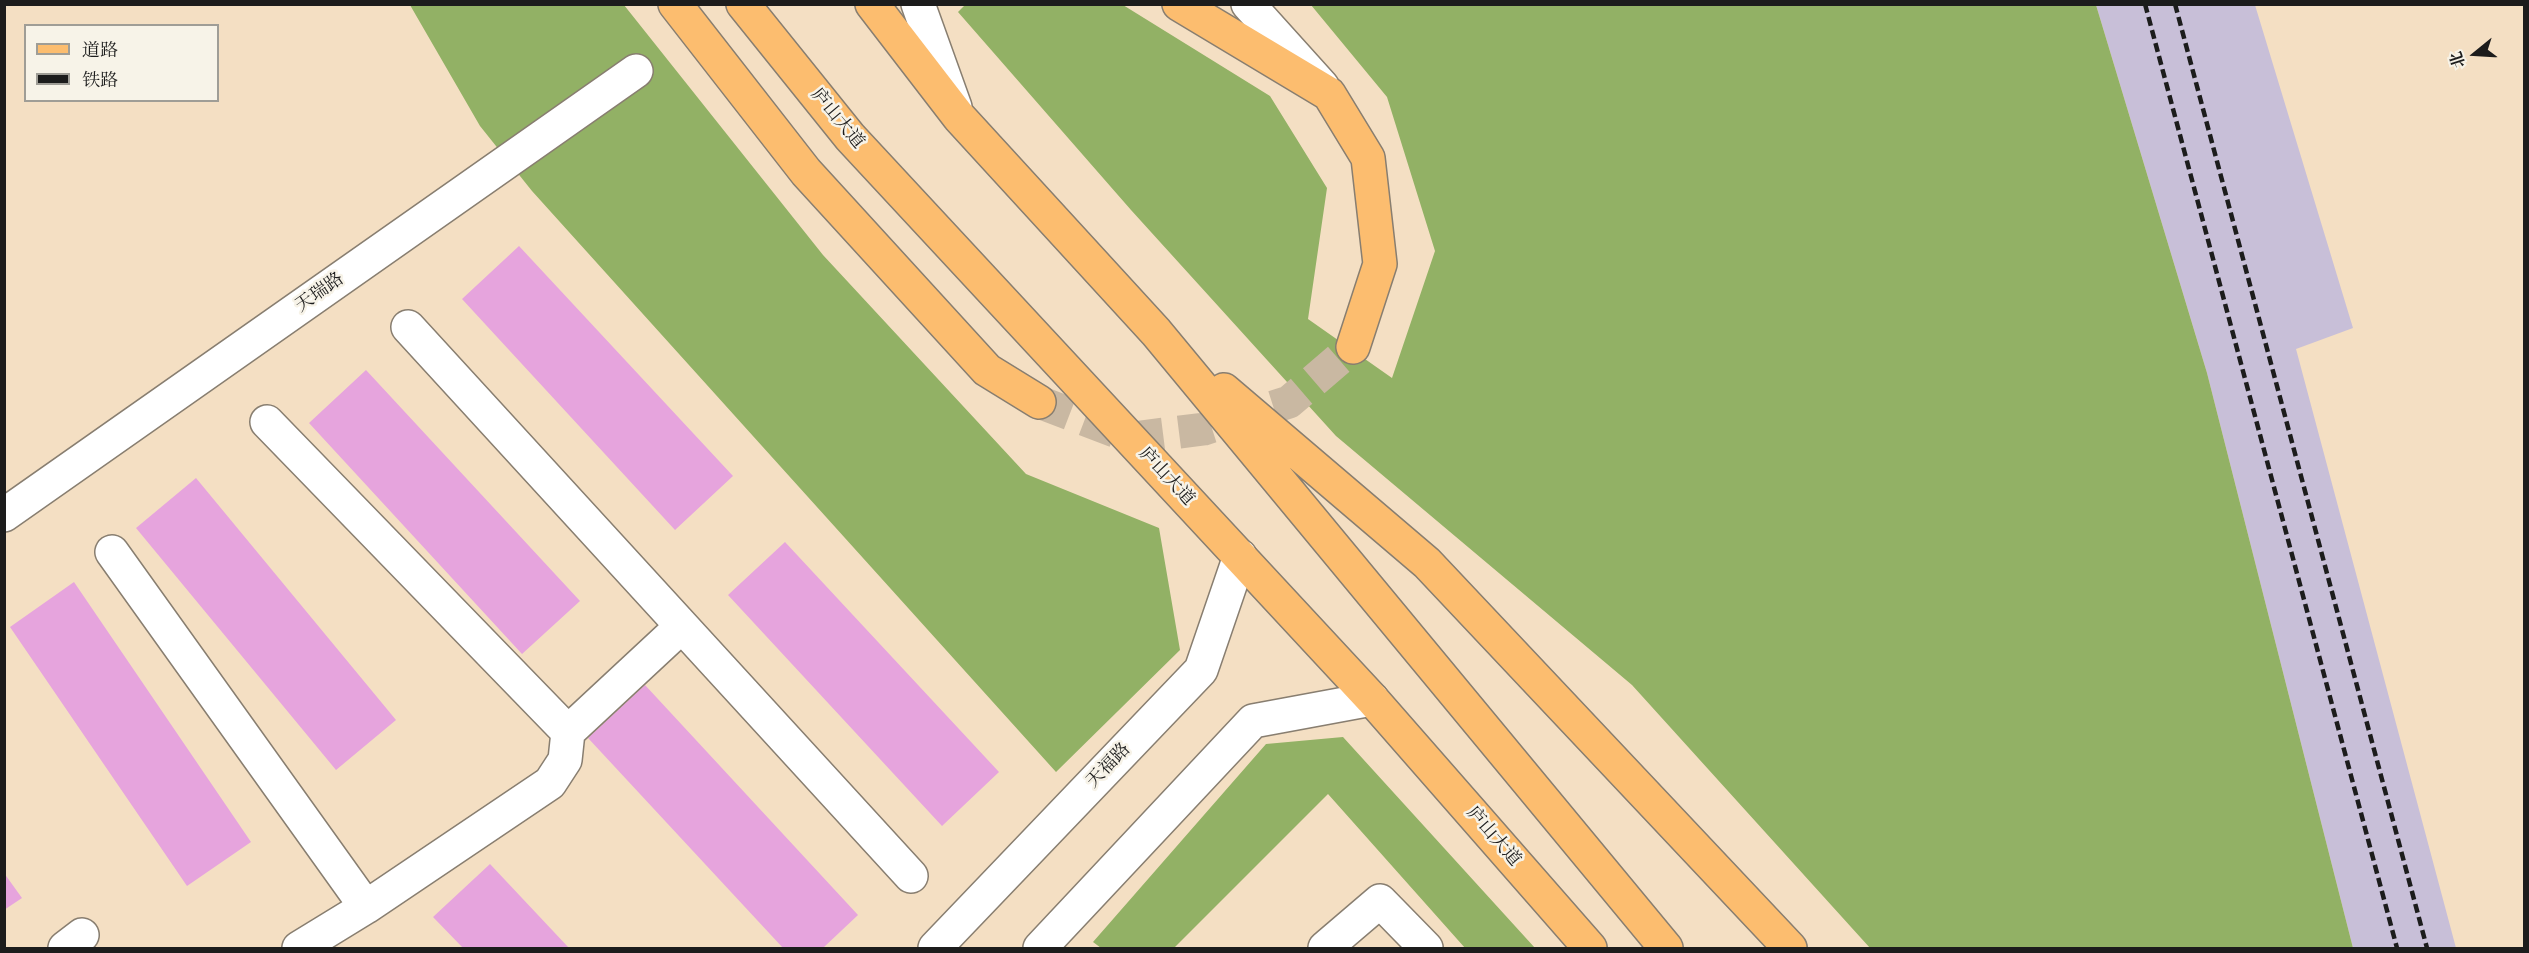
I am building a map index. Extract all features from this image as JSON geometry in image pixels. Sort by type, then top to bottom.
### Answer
[{"type":"main road","points":[[675,4],[806,172],[987,370],[1039,402]]},
{"type":"main road","name":"庐山大道","points":[[743,4],[850,137],[1372,699],[1590,948]]},
{"type":"main road","points":[[872,4],[959,117],[1156,332],[1666,948]]},
{"type":"main road","points":[[1179,4],[1329,94],[1368,158],[1380,264],[1353,347]]},
{"type":"main road","points":[[1156,332],[1427,563],[1790,948]]},
{"type":"street","points":[[918,4],[959,117]]},
{"type":"street","points":[[1248,4],[1329,94]]},
{"type":"street","name":"天瑞路","points":[[4,515],[636,71]]},
{"type":"street","points":[[408,327],[911,876]]},
{"type":"street","points":[[267,422],[568,732]]},
{"type":"street","points":[[112,552],[366,907]]},
{"type":"street","name":"天福路","points":[[935,948],[1201,670],[1240,556]]},
{"type":"street","points":[[299,948],[366,907],[550,783],[565,760],[568,732],[682,626]]},
{"type":"street","points":[[1049,945],[1252,721],[1372,699]]},
{"type":"street","points":[[1325,948],[1380,901],[1426,948]]},
{"type":"shaded area","points":[[2096,5],[2255,5],[2353,328],[2296,349],[2456,948],[2353,948],[2207,373]]},
{"type":"green space","points":[[966,4],[1123,5],[1270,96],[1327,188],[1308,319],[1392,378],[1435,251],[1387,97],[1311,5],[2096,5],[2207,373],[2353,948],[1870,948],[1632,685],[1336,436],[1131,210],[958,12]]},
{"type":"green space","points":[[410,5],[624,5],[823,255],[1026,474],[1159,528],[1180,650],[1056,772],[532,191],[480,126]]},
{"type":"green space","points":[[1343,737],[1535,948],[1465,948],[1328,794],[1174,948],[1101,948],[1093,942],[1266,744]]},
{"type":"building","points":[[519,246],[733,476],[675,530],[462,299]]},
{"type":"building","points":[[366,370],[580,601],[522,654],[309,423]]},
{"type":"building","points":[[196,478],[396,720],[336,770],[136,528]]},
{"type":"building","points":[[785,542],[999,772],[942,826],[728,595]]},
{"type":"building","points":[[74,582],[251,842],[187,886],[10,627]]},
{"type":"building","points":[[645,685],[858,915],[823,948],[783,948],[588,738]]},
{"type":"building","points":[[490,864],[569,948],[463,948],[433,917]]},
{"type":"building","points":[[4,873],[22,898],[4,910]]},
{"type":"tunnel","points":[[1039,402],[1133,438],[1204,429],[1289,402],[1353,347]]},
{"type":"railway","points":[[2145,4],[2397,948]]},
{"type":"railway","points":[[2175,4],[2427,948]]}]
